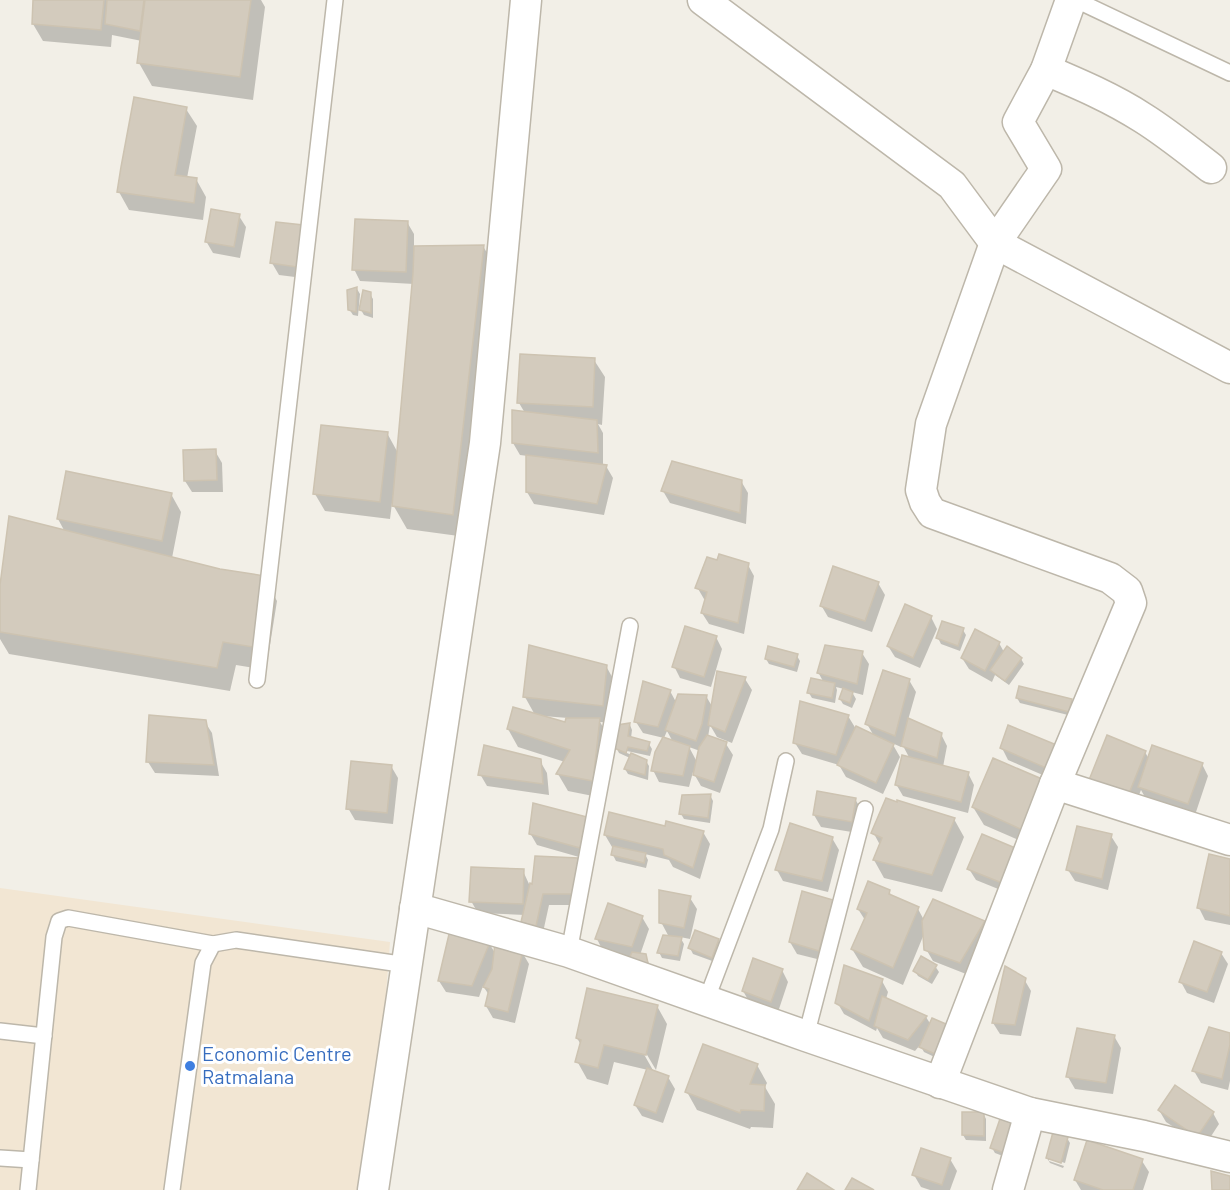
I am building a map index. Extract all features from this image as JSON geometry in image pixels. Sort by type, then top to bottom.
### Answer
[{"type":"street","points":[[373,1190],[485,443],[526,0]]},
{"type":"street","points":[[702,0],[952,185],[995,243],[1230,368]]},
{"type":"street","points":[[940,1083],[1055,784],[1131,603],[1127,591],[1110,578],[932,513],[921,490],[932,424],[995,243],[1046,169],[1018,122],[1046,70],[1071,0]]},
{"type":"street","points":[[1046,70],[1118,103],[1145,119],[1211,168]]},
{"type":"street","points":[[1055,784],[1230,840]]},
{"type":"street","points":[[415,908],[569,952],[1030,1113],[1144,1136],[1230,1157]]},
{"type":"street","points":[[1008,1190],[1030,1113]]},
{"type":"lane","points":[[257,680],[335,0]]},
{"type":"lane","points":[[1076,0],[1230,73]]},
{"type":"lane","points":[[569,952],[630,626]]},
{"type":"lane","points":[[706,1001],[771,830],[786,761]]},
{"type":"lane","points":[[806,1036],[865,809]]},
{"type":"lane","points":[[28,1190],[54,937],[59,921],[68,918],[213,944],[237,940],[407,964]]},
{"type":"lane","points":[[172,1190],[203,963],[213,944]]},
{"type":"lane","points":[[0,1031],[44,1036]]},
{"type":"lane","points":[[0,1158],[31,1160]]},
{"type":"shaded area","name":"Economic Centre Ratmalana","points":[[0,888],[390,942],[371,1190],[0,1190]]},
{"type":"building","points":[[33,0],[104,0],[101,30],[32,24]]},
{"type":"building","points":[[107,0],[144,0],[140,31],[105,24]]},
{"type":"building","points":[[145,0],[251,0],[240,77],[137,63]]},
{"type":"building","points":[[134,97],[187,107],[175,175],[197,178],[194,203],[117,192]]},
{"type":"building","points":[[211,209],[240,214],[234,247],[205,242]]},
{"type":"building","points":[[355,219],[408,221],[406,272],[352,270]]},
{"type":"building","points":[[276,222],[303,225],[297,267],[270,263]]},
{"type":"building","points":[[484,245],[453,515],[392,506],[414,246]]},
{"type":"building","points":[[357,287],[356,312],[348,310],[347,290]]},
{"type":"building","points":[[363,290],[371,292],[371,313],[359,310]]},
{"type":"building","points":[[520,354],[595,358],[593,407],[517,403]]},
{"type":"building","points":[[512,410],[597,420],[598,453],[512,443]]},
{"type":"building","points":[[321,425],[388,432],[380,502],[313,494]]},
{"type":"building","points":[[216,449],[217,480],[184,481],[183,450]]},
{"type":"building","points":[[526,455],[607,465],[597,504],[526,492]]},
{"type":"building","points":[[672,461],[742,480],[740,513],[661,491]]},
{"type":"building","points":[[66,471],[172,493],[162,541],[57,519]]},
{"type":"building","points":[[9,516],[220,569],[265,576],[253,647],[223,642],[217,668],[0,632],[0,585]]},
{"type":"building","points":[[719,554],[749,563],[738,623],[701,613],[707,592],[695,588],[707,557],[717,560]]},
{"type":"building","points":[[833,566],[879,582],[865,621],[820,606]]},
{"type":"building","points":[[905,604],[932,616],[913,658],[887,646]]},
{"type":"building","points":[[942,621],[964,628],[958,646],[936,638]]},
{"type":"building","points":[[685,626],[717,636],[704,677],[672,667]]},
{"type":"building","points":[[975,629],[1000,642],[985,671],[961,658]]},
{"type":"building","points":[[529,645],[607,665],[603,706],[523,697]]},
{"type":"building","points":[[825,645],[863,651],[857,684],[817,673]]},
{"type":"building","points":[[768,646],[798,654],[794,667],[765,659]]},
{"type":"building","points":[[1007,646],[1022,658],[1005,681],[990,670]]},
{"type":"building","points":[[883,670],[910,679],[895,736],[865,724]]},
{"type":"building","points":[[717,671],[746,677],[725,732],[708,725]]},
{"type":"building","points":[[811,678],[835,683],[832,698],[807,693]]},
{"type":"building","points":[[643,681],[671,690],[658,727],[634,722]]},
{"type":"building","points":[[1019,686],[1072,699],[1069,712],[1016,698]]},
{"type":"building","points":[[843,688],[853,692],[850,703],[839,699]]},
{"type":"building","points":[[678,694],[707,695],[702,724],[696,741],[665,730]]},
{"type":"building","points":[[800,701],[849,715],[836,755],[793,743]]},
{"type":"building","points":[[513,707],[565,722],[566,718],[600,718],[593,781],[556,774],[570,750],[507,729]]},
{"type":"building","points":[[149,715],[206,720],[214,765],[146,762]]},
{"type":"building","points":[[908,718],[942,733],[937,758],[901,746]]},
{"type":"building","points":[[630,723],[628,736],[650,742],[647,751],[628,747],[626,753],[614,748],[617,725]]},
{"type":"building","points":[[1008,725],[1059,746],[1053,771],[1000,748]]},
{"type":"building","points":[[856,726],[894,744],[876,783],[837,765]]},
{"type":"building","points":[[707,735],[727,742],[714,782],[693,775],[699,747]]},
{"type":"building","points":[[1107,735],[1146,751],[1128,796],[1089,780]]},
{"type":"building","points":[[663,737],[690,746],[683,776],[651,771],[655,752]]},
{"type":"building","points":[[484,745],[541,759],[543,784],[478,775]]},
{"type":"building","points":[[1152,745],[1203,763],[1188,804],[1138,787]]},
{"type":"building","points":[[631,753],[647,760],[645,775],[624,769]]},
{"type":"building","points":[[902,755],[969,772],[961,802],[895,785]]},
{"type":"building","points":[[993,758],[1049,782],[1027,832],[972,807]]},
{"type":"building","points":[[351,761],[392,765],[387,813],[346,809]]},
{"type":"building","points":[[817,791],[856,798],[852,822],[813,815]]},
{"type":"building","points":[[711,794],[708,818],[679,814],[682,795]]},
{"type":"building","points":[[886,798],[955,818],[932,875],[873,860],[882,838],[871,833]]},
{"type":"building","points":[[533,803],[587,817],[580,848],[529,834]]},
{"type":"building","points":[[609,812],[665,826],[666,821],[704,831],[693,868],[664,855],[663,849],[604,835]]},
{"type":"building","points":[[790,823],[833,837],[822,881],[775,870]]},
{"type":"building","points":[[1077,826],[1112,834],[1102,879],[1066,870]]},
{"type":"building","points":[[982,834],[1020,850],[1007,885],[967,869]]},
{"type":"building","points":[[613,846],[646,853],[644,863],[611,855]]},
{"type":"building","points":[[1209,854],[1230,859],[1230,916],[1197,908]]},
{"type":"building","points":[[535,856],[578,858],[576,894],[543,894],[536,926],[521,922],[530,883],[532,884]]},
{"type":"building","points":[[471,867],[524,869],[523,904],[469,902]]},
{"type":"building","points":[[868,881],[890,890],[889,894],[919,907],[893,968],[851,949],[867,913],[857,909]]},
{"type":"building","points":[[659,890],[691,896],[684,928],[659,923]]},
{"type":"building","points":[[802,891],[833,900],[819,951],[789,942]]},
{"type":"building","points":[[933,899],[985,921],[960,963],[924,950],[922,921]]},
{"type":"building","points":[[608,903],[643,916],[632,947],[595,939]]},
{"type":"building","points":[[450,930],[490,942],[472,986],[438,981]]},
{"type":"building","points":[[695,930],[719,939],[712,958],[688,948]]},
{"type":"building","points":[[663,935],[682,937],[678,956],[657,953]]},
{"type":"building","points":[[1194,941],[1222,952],[1207,992],[1179,982]]},
{"type":"building","points":[[495,943],[523,951],[508,1012],[485,1006],[489,989],[483,987],[492,969]]},
{"type":"building","points":[[632,952],[646,954],[649,968],[627,964]]},
{"type":"building","points":[[921,956],[937,965],[928,980],[913,971]]},
{"type":"building","points":[[753,958],[783,969],[771,1002],[742,991]]},
{"type":"building","points":[[844,965],[883,979],[869,1021],[835,1003]]},
{"type":"building","points":[[1005,966],[1026,978],[1015,1025],[992,1023]]},
{"type":"building","points":[[587,988],[658,1005],[646,1055],[604,1045],[598,1068],[575,1062],[581,1040],[576,1038]]},
{"type":"building","points":[[882,996],[927,1016],[908,1040],[874,1026]]},
{"type":"building","points":[[932,1018],[955,1028],[942,1057],[919,1047]]},
{"type":"building","points":[[1209,1027],[1230,1033],[1230,1045],[1222,1079],[1192,1071]]},
{"type":"building","points":[[1077,1028],[1115,1035],[1106,1083],[1066,1077]]},
{"type":"building","points":[[703,1044],[758,1064],[750,1084],[765,1085],[764,1111],[741,1110],[740,1113],[685,1092]]},
{"type":"building","points":[[647,1068],[669,1076],[656,1113],[634,1105]]},
{"type":"building","points":[[1175,1085],[1214,1112],[1197,1137],[1158,1110]]},
{"type":"building","points":[[962,1112],[984,1112],[984,1136],[962,1135]]},
{"type":"building","points":[[1002,1113],[1017,1118],[1005,1153],[990,1148]]},
{"type":"building","points":[[1053,1132],[1068,1137],[1061,1163],[1046,1158]]},
{"type":"building","points":[[1087,1140],[1143,1159],[1133,1190],[1103,1190],[1074,1180]]},
{"type":"building","points":[[921,1148],[951,1158],[942,1185],[912,1175]]},
{"type":"building","points":[[1211,1171],[1230,1176],[1230,1190],[1212,1190]]},
{"type":"building","points":[[807,1173],[834,1190],[797,1190]]},
{"type":"building","points":[[852,1178],[874,1190],[845,1190]]},
{"type":"place","name":"Economic Centre Ratmalana","points":[[190,1066]]}]
